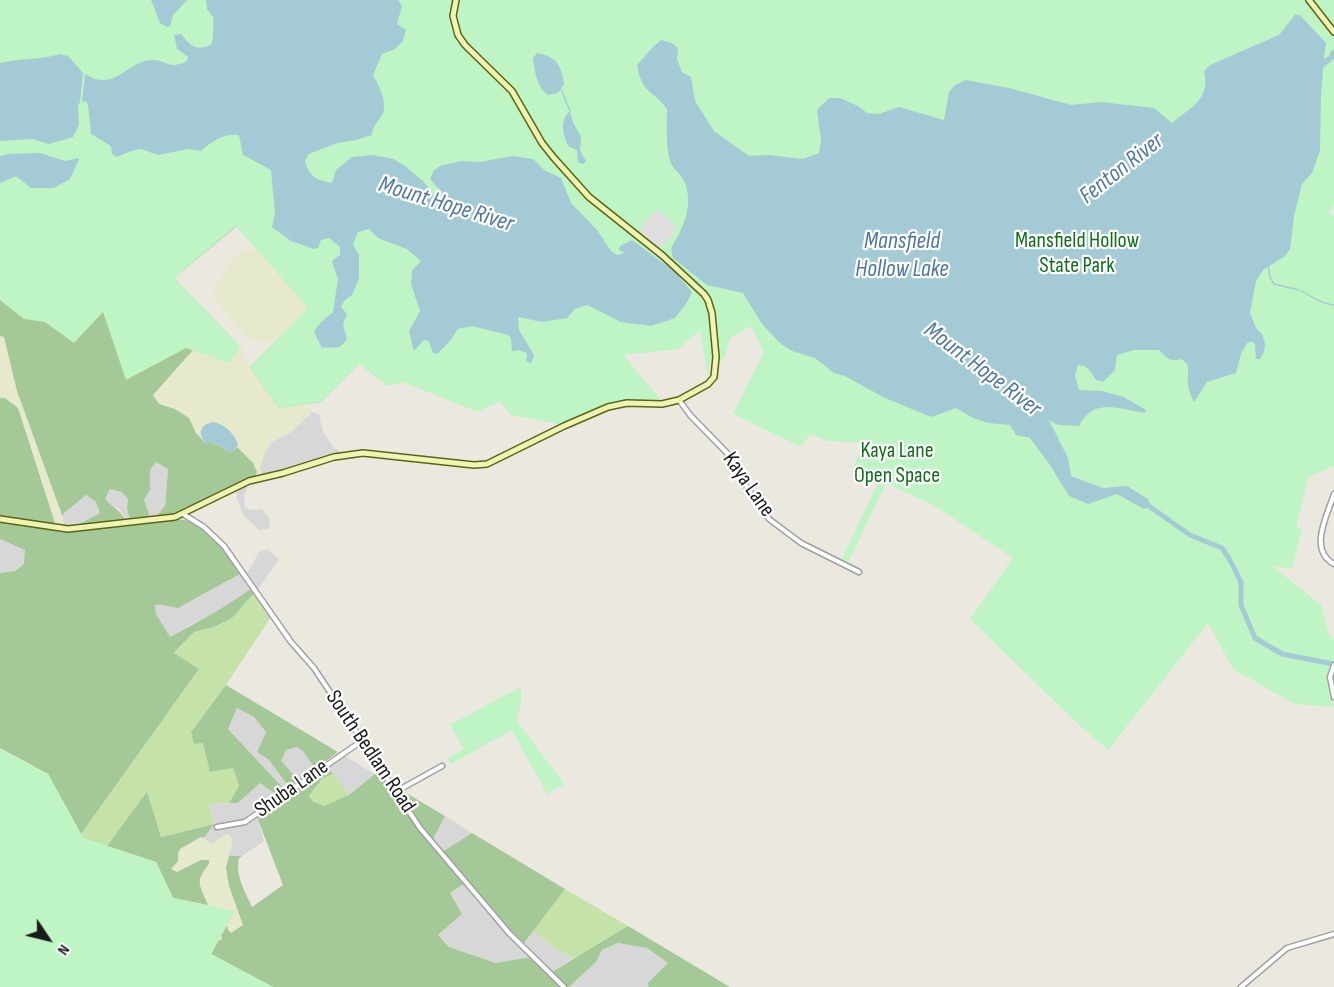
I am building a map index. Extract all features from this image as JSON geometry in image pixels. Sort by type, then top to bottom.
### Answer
[{"type":"street","points":[[0,519],[68,529],[168,518],[183,514],[249,481],[334,457],[363,453],[474,465],[488,464],[608,407],[627,403],[662,404],[679,400],[708,384],[714,377],[716,369],[712,313],[708,300],[702,291],[663,256],[589,197],[554,158],[542,143],[512,91],[465,45],[458,35],[453,16],[456,0]]},
{"type":"street","points":[[1309,0],[1334,32]]},
{"type":"street","name":"Kaya Lane","points":[[679,400],[690,415],[728,454],[769,519],[801,543],[859,572]]},
{"type":"street","points":[[1334,494],[1320,544],[1324,558],[1334,564]]},
{"type":"street","name":"South Bedlam Road","points":[[183,514],[204,527],[224,546],[291,642],[314,668],[435,847],[509,933],[564,987]]},
{"type":"street","points":[[1334,665],[1330,681],[1334,697]]},
{"type":"street","name":"Shuba Lane","points":[[217,827],[245,822],[363,740]]},
{"type":"street","points":[[397,791],[442,766]]},
{"type":"street","points":[[1241,987],[1287,948],[1334,934]]},
{"type":"shaded area","points":[[657,209],[676,226],[672,236],[662,247],[658,247],[639,230],[646,219],[650,218]]},
{"type":"shaded area","points":[[312,412],[319,414],[323,432],[334,448],[343,453],[261,476],[261,464],[272,442],[291,432]]},
{"type":"shaded area","points":[[156,461],[168,468],[165,506],[156,517],[150,517],[144,501],[150,490],[150,470]]},
{"type":"shaded area","points":[[248,485],[244,497],[245,507],[251,510],[262,509],[269,518],[270,528],[259,530],[243,515],[236,489]]},
{"type":"shaded area","points":[[110,489],[122,492],[128,499],[127,509],[130,519],[125,520],[120,509],[105,499]]},
{"type":"shaded area","points":[[86,495],[96,502],[100,513],[76,526],[64,527],[62,515]]},
{"type":"shaded area","points":[[0,539],[25,550],[25,564],[15,571],[0,573]]},
{"type":"shaded area","points":[[267,549],[279,559],[258,589],[247,574],[259,552]]},
{"type":"shaded area","points":[[242,573],[252,588],[224,609],[170,637],[156,614],[155,605],[165,604],[171,607],[192,601]]},
{"type":"shaded area","points":[[237,708],[254,717],[266,732],[257,752],[269,760],[289,787],[285,790],[228,729]]},
{"type":"shaded area","points":[[297,747],[303,751],[315,769],[302,778],[292,773],[280,761],[286,750]]},
{"type":"shaded area","points":[[343,755],[375,774],[349,795],[326,766]]},
{"type":"shaded area","points":[[260,783],[278,796],[241,822],[245,823],[257,817],[264,841],[242,856],[229,856],[232,842],[227,834],[212,844],[204,838],[214,824],[209,804],[238,803]]},
{"type":"shaded area","points":[[445,816],[472,833],[442,852],[432,841]]},
{"type":"shaded area","points":[[465,883],[531,957],[496,963],[450,947],[438,935],[462,914],[450,893]]},
{"type":"shaded area","points":[[533,931],[559,951],[574,958],[552,972],[524,943]]},
{"type":"shaded area","points":[[618,943],[647,948],[668,963],[647,984],[649,987],[569,987],[596,962],[602,950]]},
{"type":"green space","name":"Mansfield Hollow State Park","points":[[0,0],[1334,0],[1334,205],[1328,214],[1334,216],[1334,466],[1308,477],[1296,528],[1302,529],[1292,569],[1271,565],[1321,605],[1329,635],[1334,639],[1334,699],[1332,700],[1334,707],[1295,704],[1233,669],[1208,623],[1108,750],[970,619],[1013,558],[935,506],[886,483],[847,565],[841,561],[879,480],[853,468],[864,443],[828,441],[810,434],[801,447],[733,414],[764,352],[751,326],[730,338],[724,359],[720,360],[719,353],[710,361],[708,379],[700,330],[678,349],[623,355],[661,400],[612,402],[558,424],[511,415],[500,401],[478,412],[403,382],[388,386],[359,364],[321,402],[279,408],[250,367],[308,308],[236,226],[174,278],[241,347],[229,363],[186,348],[126,380],[103,312],[74,343],[45,322],[24,319],[0,300]]},
{"type":"green space","points":[[87,102],[89,109],[91,135],[112,146],[112,154],[116,157],[141,149],[158,155],[188,149],[201,151],[219,138],[229,134],[240,135],[243,155],[271,170],[275,213],[272,227],[291,241],[314,249],[318,248],[321,240],[329,238],[340,247],[340,255],[332,261],[338,279],[333,312],[320,323],[314,332],[322,348],[335,349],[346,340],[343,325],[347,314],[341,307],[354,292],[359,279],[359,258],[353,247],[358,232],[370,230],[375,236],[375,246],[359,364],[321,402],[279,408],[250,367],[304,317],[309,308],[307,299],[288,271],[259,251],[237,226],[174,278],[234,340],[210,320],[181,289],[176,286],[172,287],[171,295],[203,342],[153,395],[159,404],[175,409],[189,418],[196,433],[206,444],[211,441],[229,452],[237,447],[253,463],[257,472],[255,476],[176,513],[156,517],[165,506],[168,469],[156,462],[150,470],[150,490],[144,500],[150,517],[130,519],[127,509],[128,499],[122,492],[110,489],[105,499],[118,510],[125,520],[76,526],[100,513],[96,502],[86,495],[62,515],[17,391],[4,337],[0,336],[0,282],[15,285],[19,282],[19,272],[13,255],[17,249],[50,254],[61,262],[67,263],[92,245],[94,214],[101,193],[98,190],[92,192],[76,207],[32,229],[0,219],[0,183],[16,176],[31,188],[54,188],[70,179],[79,159],[60,159],[32,152],[0,156],[0,141],[32,139],[49,144],[73,137],[79,125],[78,103]]},
{"type":"green space","points":[[244,250],[262,252],[283,267],[309,309],[291,329],[271,341],[256,341],[243,334],[213,296],[213,291],[228,265]]},
{"type":"green space","points":[[0,336],[4,337],[17,391],[62,515],[64,527],[49,525],[55,523],[18,408],[13,402],[0,398]]},
{"type":"green space","points":[[234,340],[241,347],[250,367],[279,408],[305,405],[312,412],[291,432],[272,442],[261,464],[261,476],[255,476],[257,472],[253,463],[237,447],[236,440],[229,430],[207,424],[201,428],[205,443],[196,433],[188,418],[175,409],[159,404],[152,395],[193,350],[199,346]]},
{"type":"green space","points":[[0,398],[5,398],[18,408],[55,523],[49,525],[0,516]]},
{"type":"green space","points":[[176,519],[196,524],[214,538],[242,573],[178,608],[155,605],[156,614],[170,637],[252,588],[255,592],[232,618],[214,627],[194,632],[174,653],[199,669],[81,834],[48,774],[0,748],[0,573],[15,571],[24,564],[25,550],[0,539],[0,521],[69,531]]},
{"type":"green space","points":[[255,592],[271,617],[226,685],[191,732],[233,768],[239,786],[229,803],[209,804],[214,824],[160,837],[147,793],[107,846],[83,838],[81,834],[199,669],[174,654],[194,632],[214,627],[232,618]]},
{"type":"green space","points":[[226,685],[338,752],[315,769],[303,751],[297,747],[286,750],[281,761],[292,773],[302,778],[289,787],[269,760],[257,752],[266,732],[254,717],[237,708],[228,729],[285,790],[278,796],[260,783],[238,803],[229,803],[239,786],[233,768],[210,772],[203,743],[194,744],[191,732]]},
{"type":"green space","points":[[520,687],[522,697],[517,721],[564,784],[547,794],[512,730],[451,764],[448,758],[464,749],[450,725]]},
{"type":"green space","points":[[0,748],[48,774],[83,838],[156,862],[173,898],[235,911],[211,954],[273,987],[0,987]]},
{"type":"green space","points":[[326,766],[333,774],[323,778],[309,796],[313,801],[324,806],[349,795],[375,774],[388,782],[419,830],[465,883],[450,893],[462,914],[438,935],[449,947],[496,963],[531,957],[559,987],[273,987],[211,954],[218,941],[222,939],[220,930],[226,922],[231,933],[243,925],[229,886],[226,868],[229,856],[242,856],[239,858],[238,871],[252,907],[283,885],[257,817]]},
{"type":"green space","points":[[333,774],[349,795],[324,807],[309,797],[323,778]]},
{"type":"green space","points":[[401,790],[445,816],[432,841],[399,792]]},
{"type":"green space","points":[[147,792],[161,837],[214,824],[204,838],[201,837],[180,849],[178,861],[171,869],[177,872],[201,860],[209,860],[200,880],[208,905],[173,898],[156,862],[107,846]]},
{"type":"green space","points":[[472,833],[565,889],[524,943],[442,852]]},
{"type":"green space","points":[[227,834],[231,837],[232,843],[226,867],[229,886],[243,925],[231,933],[226,922],[222,939],[211,946],[208,907],[199,880],[209,864],[204,859],[178,871],[171,869],[182,848],[202,837],[212,844]]},
{"type":"green space","points":[[565,889],[628,926],[574,958],[559,951],[533,931]]},
{"type":"green space","points":[[628,926],[730,987],[649,987],[647,984],[668,963],[647,948],[618,943],[602,950],[596,962],[569,987],[552,972]]},
{"type":"water","points":[[151,0],[187,0],[173,15],[170,26],[167,27],[160,23]]},
{"type":"water","points":[[206,0],[398,0],[402,6],[397,24],[406,30],[403,41],[395,49],[382,54],[373,75],[384,100],[384,110],[372,135],[337,143],[309,154],[305,161],[311,174],[318,179],[332,183],[336,170],[352,157],[373,155],[393,159],[424,182],[440,203],[444,204],[440,190],[430,179],[434,170],[440,166],[462,161],[480,162],[512,156],[533,159],[544,170],[561,178],[571,203],[597,230],[611,251],[617,255],[625,253],[619,250],[620,246],[632,240],[673,270],[692,292],[686,304],[675,318],[651,326],[621,322],[587,305],[575,309],[567,318],[542,322],[518,317],[519,330],[534,355],[531,363],[526,361],[527,353],[512,351],[511,338],[508,335],[472,326],[458,329],[437,354],[433,353],[426,340],[414,351],[409,331],[420,311],[411,284],[412,271],[421,261],[407,249],[378,238],[369,229],[358,232],[353,245],[359,255],[359,278],[352,295],[341,307],[347,314],[343,325],[347,339],[338,347],[322,348],[314,332],[320,323],[333,312],[338,279],[332,261],[340,255],[340,247],[329,238],[321,240],[318,248],[314,249],[291,241],[272,227],[275,213],[271,170],[243,155],[239,135],[219,138],[201,151],[188,149],[158,155],[141,149],[117,157],[112,154],[111,146],[91,134],[88,105],[86,101],[82,102],[85,74],[104,80],[120,75],[142,62],[156,60],[176,65],[187,61],[188,57],[177,49],[174,35],[181,34],[193,46],[211,45],[214,18],[207,9]]},
{"type":"water","name":"Mansfield Hollow Lake","points":[[1295,15],[1300,15],[1326,43],[1324,59],[1329,56],[1332,49],[1334,59],[1323,68],[1320,151],[1312,173],[1302,184],[1294,216],[1290,249],[1285,256],[1263,270],[1256,281],[1250,313],[1265,344],[1260,359],[1256,359],[1255,344],[1252,341],[1247,343],[1241,354],[1236,373],[1207,382],[1194,402],[1189,388],[1187,364],[1181,359],[1169,359],[1159,350],[1134,350],[1117,355],[1115,370],[1103,382],[1096,380],[1087,368],[1078,365],[1075,375],[1079,390],[1102,391],[1124,397],[1146,410],[1145,413],[1108,407],[1092,411],[1079,426],[1058,425],[1049,420],[1068,458],[1071,476],[1103,488],[1127,486],[1148,499],[1151,507],[1144,509],[1117,494],[1088,504],[1069,496],[1030,438],[1016,435],[1010,425],[988,423],[973,418],[956,408],[931,417],[883,397],[845,376],[834,373],[815,358],[792,351],[781,344],[762,324],[743,293],[707,285],[673,258],[671,248],[684,223],[688,197],[683,179],[673,167],[668,153],[667,109],[645,86],[637,65],[661,40],[672,43],[678,48],[677,59],[682,72],[691,77],[695,101],[714,131],[749,156],[769,155],[803,159],[819,153],[821,140],[817,110],[829,98],[840,98],[867,113],[879,114],[899,107],[944,120],[949,92],[955,85],[966,80],[1009,88],[1071,105],[1101,102],[1154,108],[1172,123],[1202,96],[1205,89],[1204,71],[1210,65],[1279,35]]},
{"type":"water","points":[[537,53],[553,59],[560,67],[564,84],[558,93],[548,95],[539,83],[533,58]]},
{"type":"water","points":[[60,54],[68,56],[83,73],[80,103],[78,104],[79,125],[73,137],[49,144],[32,139],[0,141],[0,63]]},
{"type":"water","points":[[570,111],[581,137],[580,151],[586,161],[583,164],[578,162],[577,150],[568,146],[565,136],[563,123]]},
{"type":"water","points":[[40,153],[65,161],[78,158],[70,179],[54,188],[31,188],[16,176],[0,183],[0,156]]},
{"type":"water","points":[[208,423],[222,425],[232,433],[238,445],[234,450],[229,452],[211,441],[207,445],[204,441],[201,430]]},
{"type":"waterway","points":[[561,89],[570,111]]},
{"type":"waterway","points":[[1268,265],[1274,284],[1299,290]]},
{"type":"waterway","points":[[1302,291],[1317,300],[1334,305]]},
{"type":"waterway","name":"Mount Hope River","points":[[1146,504],[1190,535],[1222,548],[1241,582],[1241,605],[1255,638],[1282,654],[1334,664]]},
{"type":"water label","name":"Fenton River","points":[[1122,169]]},
{"type":"park label","name":"Kaya Lane Open Space","points":[[897,464]]}]
